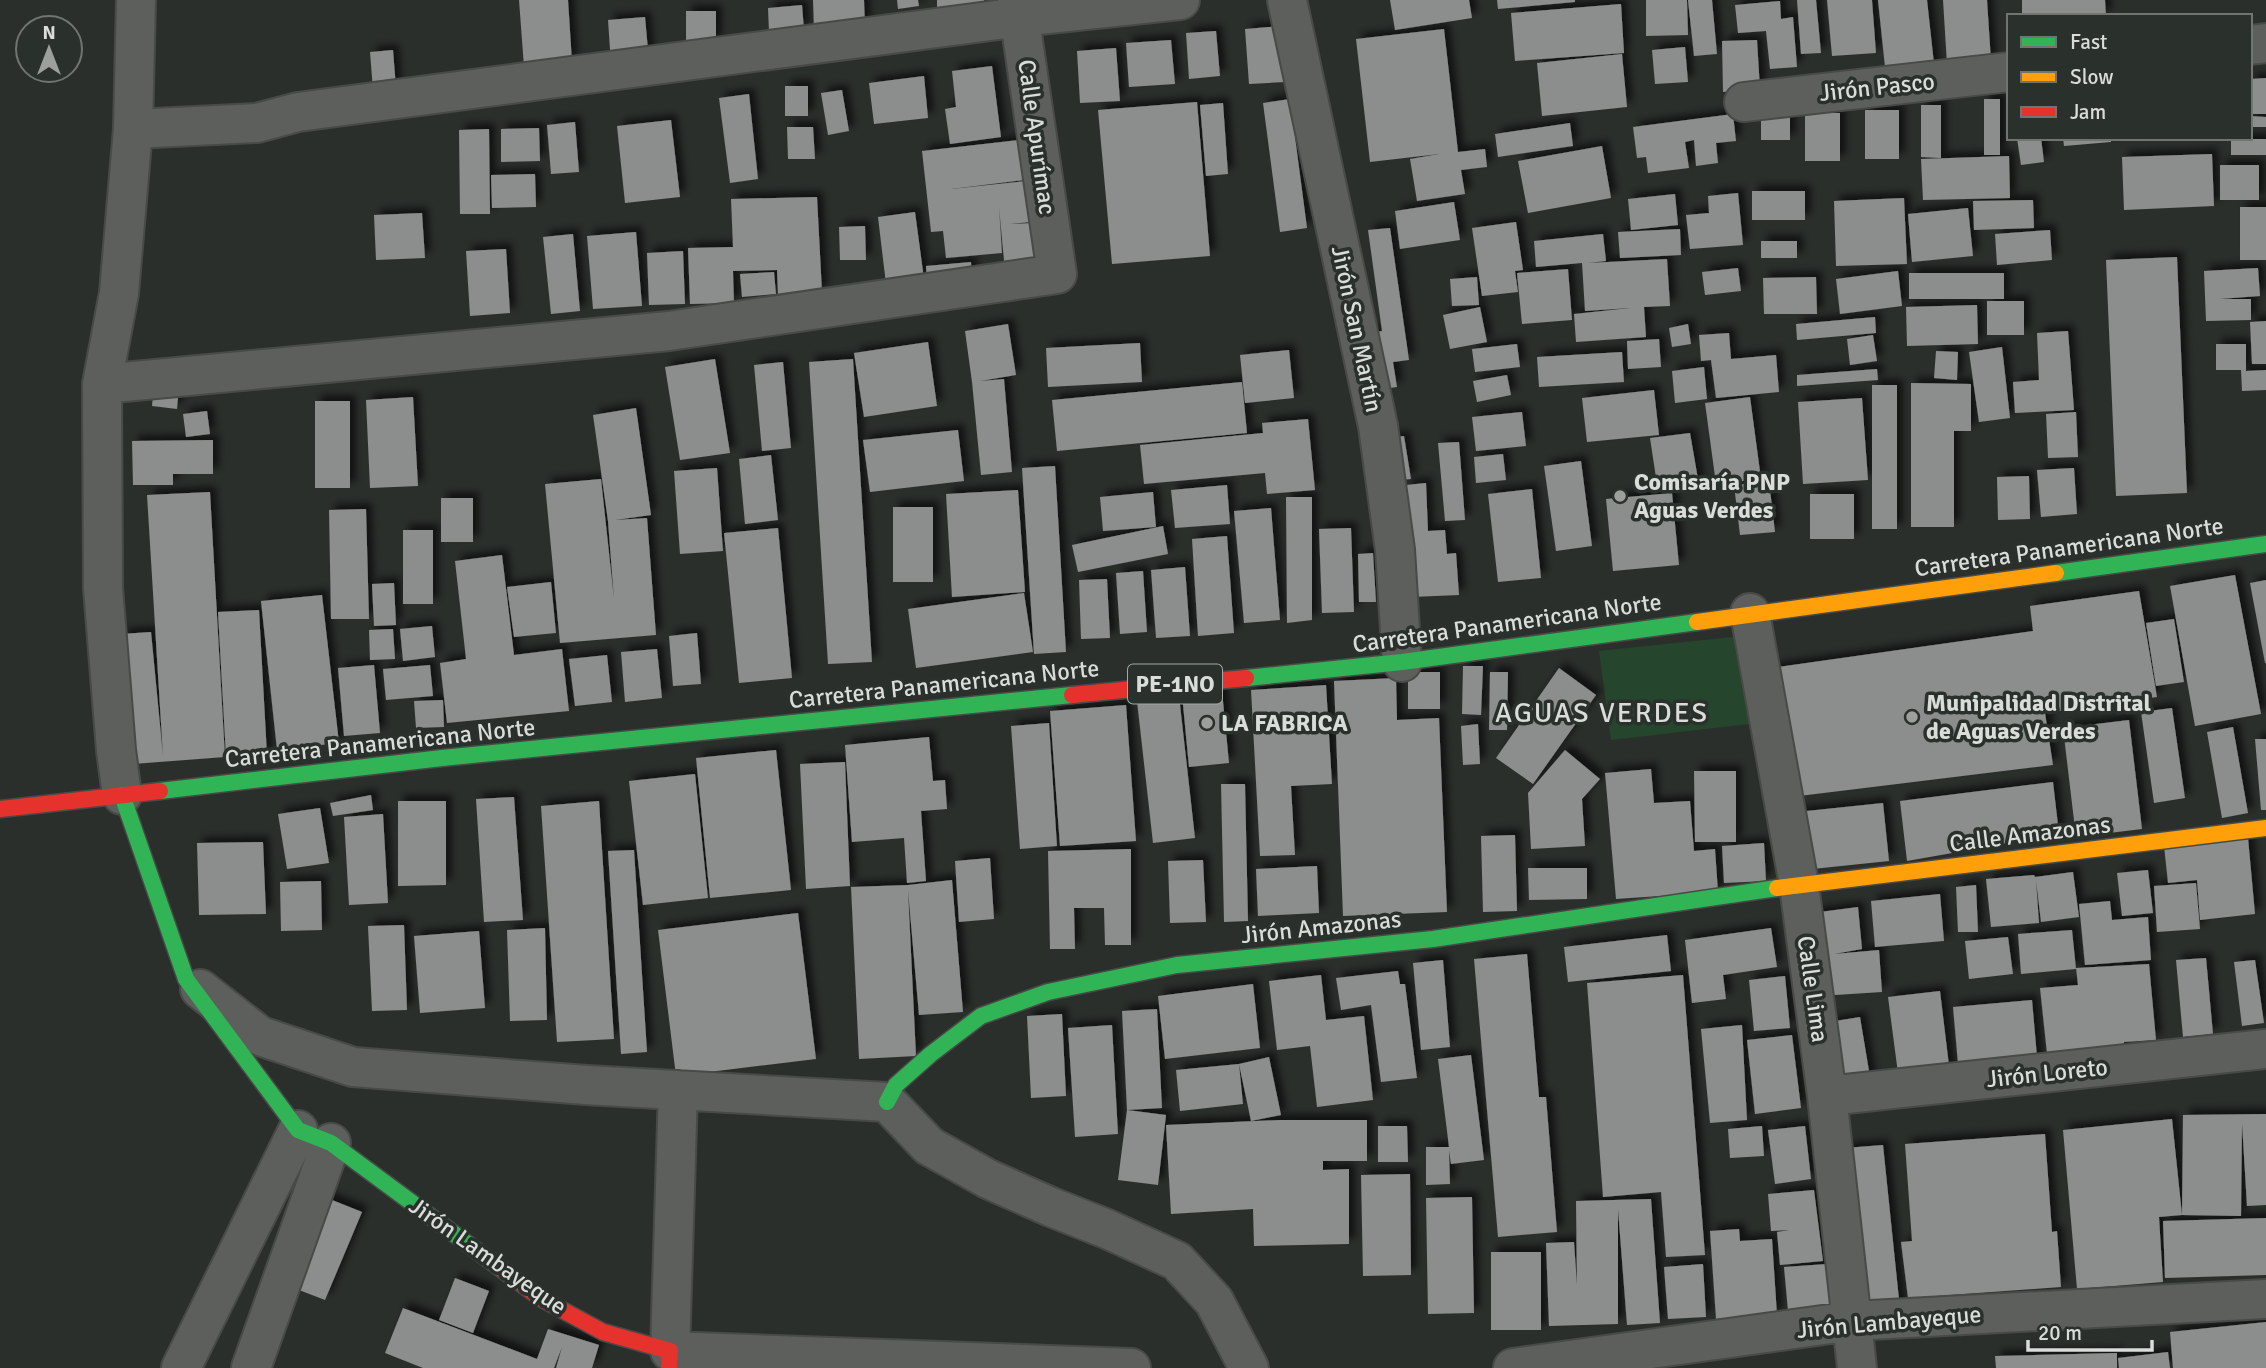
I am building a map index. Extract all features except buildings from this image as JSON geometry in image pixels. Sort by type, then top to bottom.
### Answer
[{"type":"main road","name":"Carretera Panamericana Norte","points":[[0,809],[701,731],[1402,662],[2266,544]]},
{"type":"main road","name":"Jirón Lambayeque","points":[[122,795],[186,979],[314,1137],[542,1299],[603,1332],[670,1360]]},
{"type":"main road","name":"Calle Amazonas","points":[[1799,885],[2266,828]]},
{"type":"main road","name":"Jirón Amazonas","points":[[887,1102],[896,1085],[930,1054],[981,1016],[1048,992],[1177,964],[1433,939],[1799,885]]},
{"type":"street","points":[[122,795],[103,588],[102,384],[119,293],[133,129],[136,0]]},
{"type":"street","points":[[133,129],[257,123],[298,112],[1018,9],[1180,0]]},
{"type":"street","name":"Jirón San Martín","points":[[1287,0],[1378,426],[1395,550],[1402,662]]},
{"type":"street","name":"Calle Apurímac","points":[[102,384],[669,331],[1057,274],[1018,9]]},
{"type":"street","name":"Jirón Pasco","points":[[1744,102],[2007,72]]},
{"type":"street","name":"Calle Lima","points":[[1750,613],[1799,885],[1827,1096],[1857,1368]]},
{"type":"street","points":[[186,979],[260,1036],[353,1067],[887,1102],[929,1146],[988,1180],[1051,1208],[1107,1228],[1177,1261],[1214,1301],[1249,1368]]},
{"type":"street","name":"Jirón Loreto","points":[[1827,1096],[2266,1049]]},
{"type":"street","points":[[670,1360],[678,1090]]},
{"type":"street","points":[[181,1368],[314,1137]]},
{"type":"street","points":[[251,1368],[314,1137]]},
{"type":"street","name":"Jirón Lambayeque","points":[[1521,1368],[1852,1321],[2266,1299]]},
{"type":"street","name":"Jirón Lambayeque","points":[[670,1360],[1132,1368]]},
{"type":"green space","points":[[1733,637],[1749,724],[1611,740],[1599,651]]},
{"type":"traffic: fast","points":[[2056,573],[2266,544]]},
{"type":"traffic: fast","points":[[1246,678],[1402,662],[1697,622]]},
{"type":"traffic: fast","points":[[160,791],[442,758],[1072,695]]},
{"type":"traffic: fast","points":[[122,795],[186,979],[298,1130],[331,1143],[492,1262]]},
{"type":"traffic: fast","points":[[887,1102],[896,1085],[981,1016],[1048,992],[1177,965],[1433,939],[1777,888]]},
{"type":"traffic: slow","points":[[1697,622],[2056,573]]},
{"type":"traffic: slow","points":[[1777,888],[2266,828]]},
{"type":"traffic: jam","points":[[1072,695],[1246,678]]},
{"type":"traffic: jam","points":[[0,809],[160,791]]},
{"type":"traffic: jam","points":[[492,1262],[542,1299],[603,1332],[670,1351],[669,1368]]},
{"type":"place","name":"Comisaría PNP Aguas Verdes","points":[[1620,496]]},
{"type":"place","name":"Munipalidad Distrital de Aguas Verdes","points":[[1912,717]]},
{"type":"place","name":"LA FABRICA","points":[[1207,723]]},
{"type":"district","name":"AGUAS VERDES","points":[[1602,713]]}]
